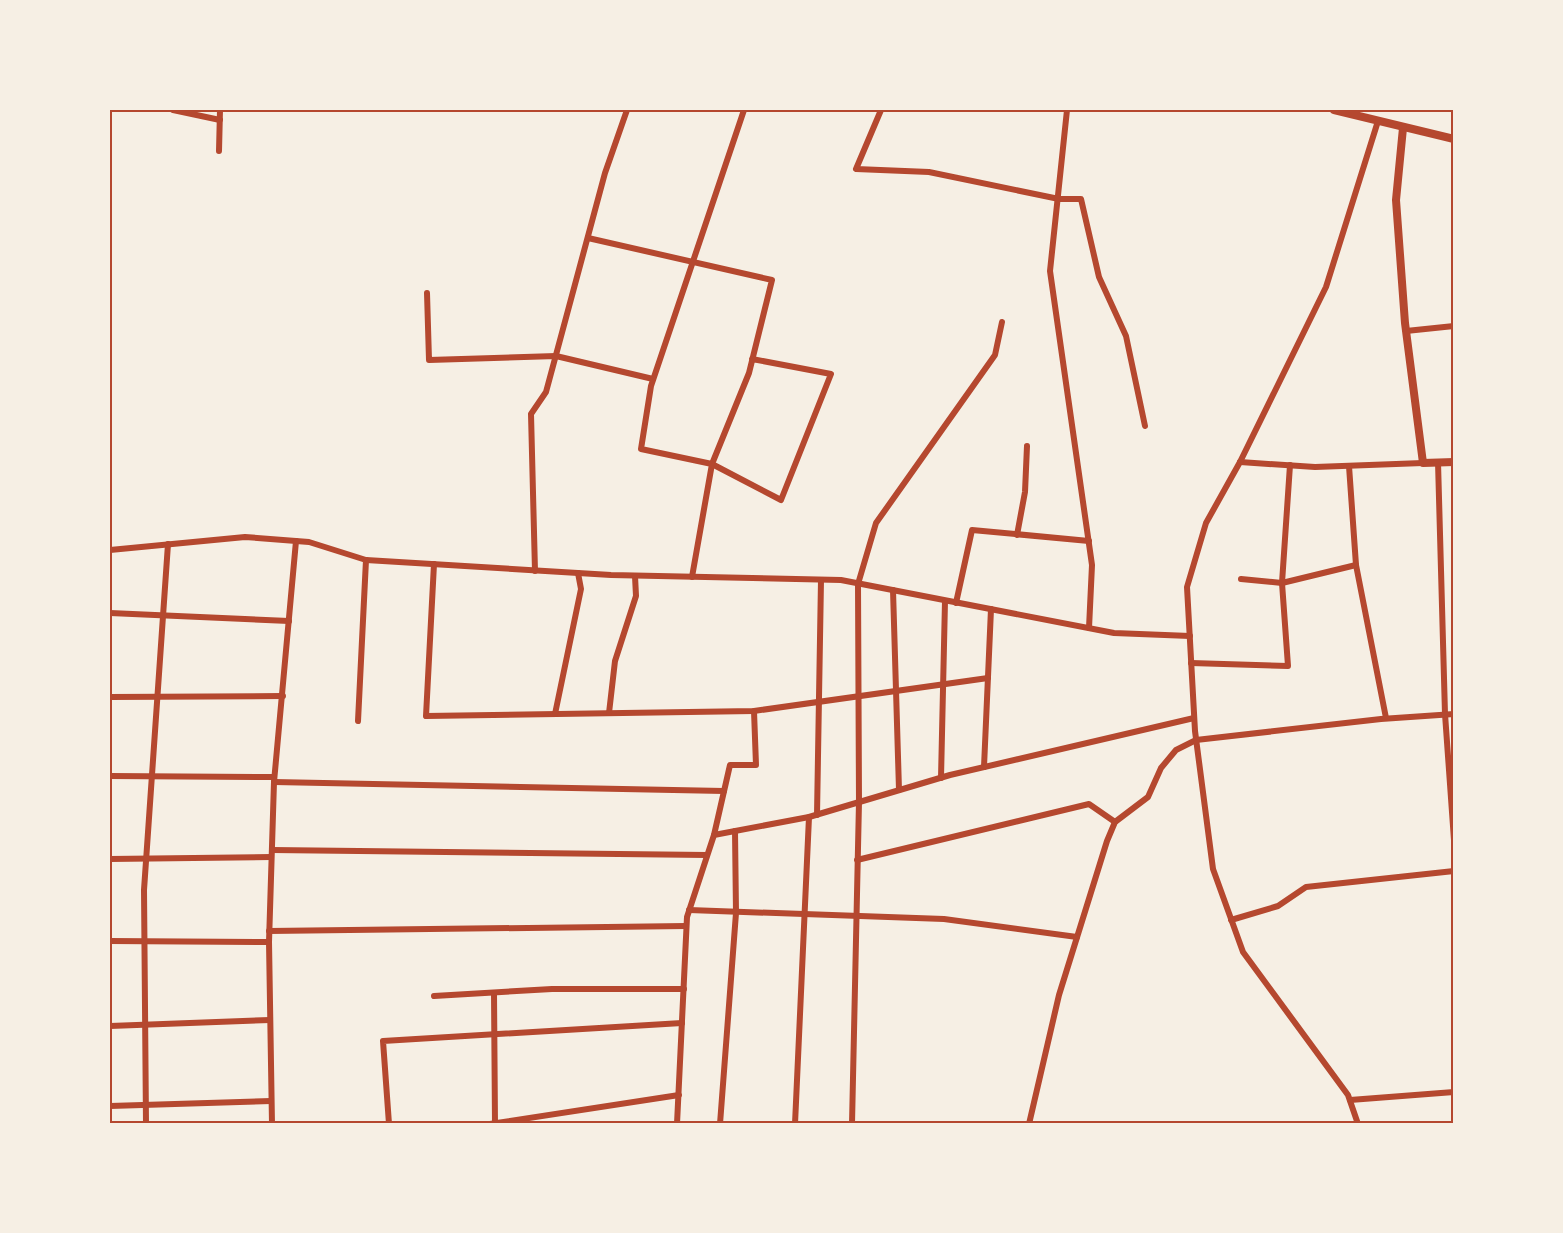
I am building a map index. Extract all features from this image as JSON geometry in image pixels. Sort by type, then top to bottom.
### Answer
[{"type":"street","points":[[173,110],[220,120]]},
{"type":"street","points":[[219,151],[220,110]]},
{"type":"street","points":[[535,571],[531,414],[546,392],[605,173],[627,110]]},
{"type":"street","points":[[744,110],[653,379],[641,449],[712,464],[781,500],[831,374],[752,359]]},
{"type":"street","points":[[881,110],[856,169],[929,172],[1059,199],[1081,199],[1099,277],[1126,336],[1145,426]]},
{"type":"street","points":[[1067,110],[1050,272],[1092,565],[1089,628]]},
{"type":"street","points":[[1334,110],[1403,128],[1454,138]]},
{"type":"street","points":[[1358,1124],[1350,1100],[1305,1034],[1243,952],[1213,869],[1196,740],[1187,587],[1206,523],[1240,462],[1326,287],[1378,121]]},
{"type":"street","points":[[1403,128],[1396,200],[1406,331],[1423,463]]},
{"type":"street","points":[[588,238],[772,279],[752,359],[712,464],[692,577]]},
{"type":"street","points":[[427,293],[429,360],[556,356],[653,379]]},
{"type":"street","points":[[852,1124],[859,802],[858,584],[876,523],[995,355],[1002,322]]},
{"type":"street","points":[[1406,331],[1454,326]]},
{"type":"street","points":[[1017,535],[1025,492],[1027,446]]},
{"type":"street","points":[[1240,462],[1349,466],[1454,462]]},
{"type":"street","points":[[1438,462],[1445,714],[1454,840]]},
{"type":"street","points":[[1191,663],[1288,666],[1282,582],[1290,465]]},
{"type":"street","points":[[1349,466],[1356,565],[1386,718]]},
{"type":"street","points":[[956,603],[972,530],[1089,541]]},
{"type":"street","points":[[110,550],[245,537],[309,542],[366,560],[634,576],[820,580],[893,590],[1114,633],[1190,636]]},
{"type":"street","points":[[272,1124],[269,931],[274,780],[296,541]]},
{"type":"street","points":[[146,1124],[143,940],[146,858],[168,544]]},
{"type":"street","points":[[358,721],[366,560]]},
{"type":"street","points":[[434,564],[426,716],[754,711],[988,678]]},
{"type":"street","points":[[1241,579],[1282,582],[1356,565]]},
{"type":"street","points":[[555,714],[581,589],[578,573]]},
{"type":"street","points":[[609,713],[615,661],[636,596],[634,576]]},
{"type":"street","points":[[817,815],[820,580]]},
{"type":"street","points":[[893,590],[899,790]]},
{"type":"street","points":[[941,778],[945,601]]},
{"type":"street","points":[[984,767],[992,609]]},
{"type":"street","points":[[110,613],[164,613],[289,621]]},
{"type":"street","points":[[110,697],[283,696]]},
{"type":"street","points":[[677,1124],[686,926],[689,910],[714,835],[730,765],[756,765],[754,711]]},
{"type":"street","points":[[1029,1124],[1059,994],[1115,822],[1148,797],[1161,768],[1176,750],[1196,740],[1386,718],[1454,714]]},
{"type":"street","points":[[714,835],[809,817],[941,778],[1194,718]]},
{"type":"street","points":[[110,776],[724,792]]},
{"type":"street","points":[[857,860],[1089,804],[1115,822]]},
{"type":"street","points":[[795,1124],[809,817]]},
{"type":"street","points":[[720,1124],[736,913],[735,831]]},
{"type":"street","points":[[110,859],[271,853],[708,855]]},
{"type":"street","points":[[1231,920],[1278,906],[1306,887],[1454,871]]},
{"type":"street","points":[[689,910],[944,919],[1077,937]]},
{"type":"street","points":[[269,931],[686,926]]},
{"type":"street","points":[[110,941],[269,942]]},
{"type":"street","points":[[434,996],[552,989],[684,989]]},
{"type":"street","points":[[494,993],[495,1123]]},
{"type":"street","points":[[110,1026],[270,1020]]},
{"type":"street","points":[[389,1124],[383,1041],[682,1023]]},
{"type":"street","points":[[1350,1100],[1454,1092]]},
{"type":"street","points":[[490,1124],[679,1095]]},
{"type":"street","points":[[110,1106],[271,1101]]}]
